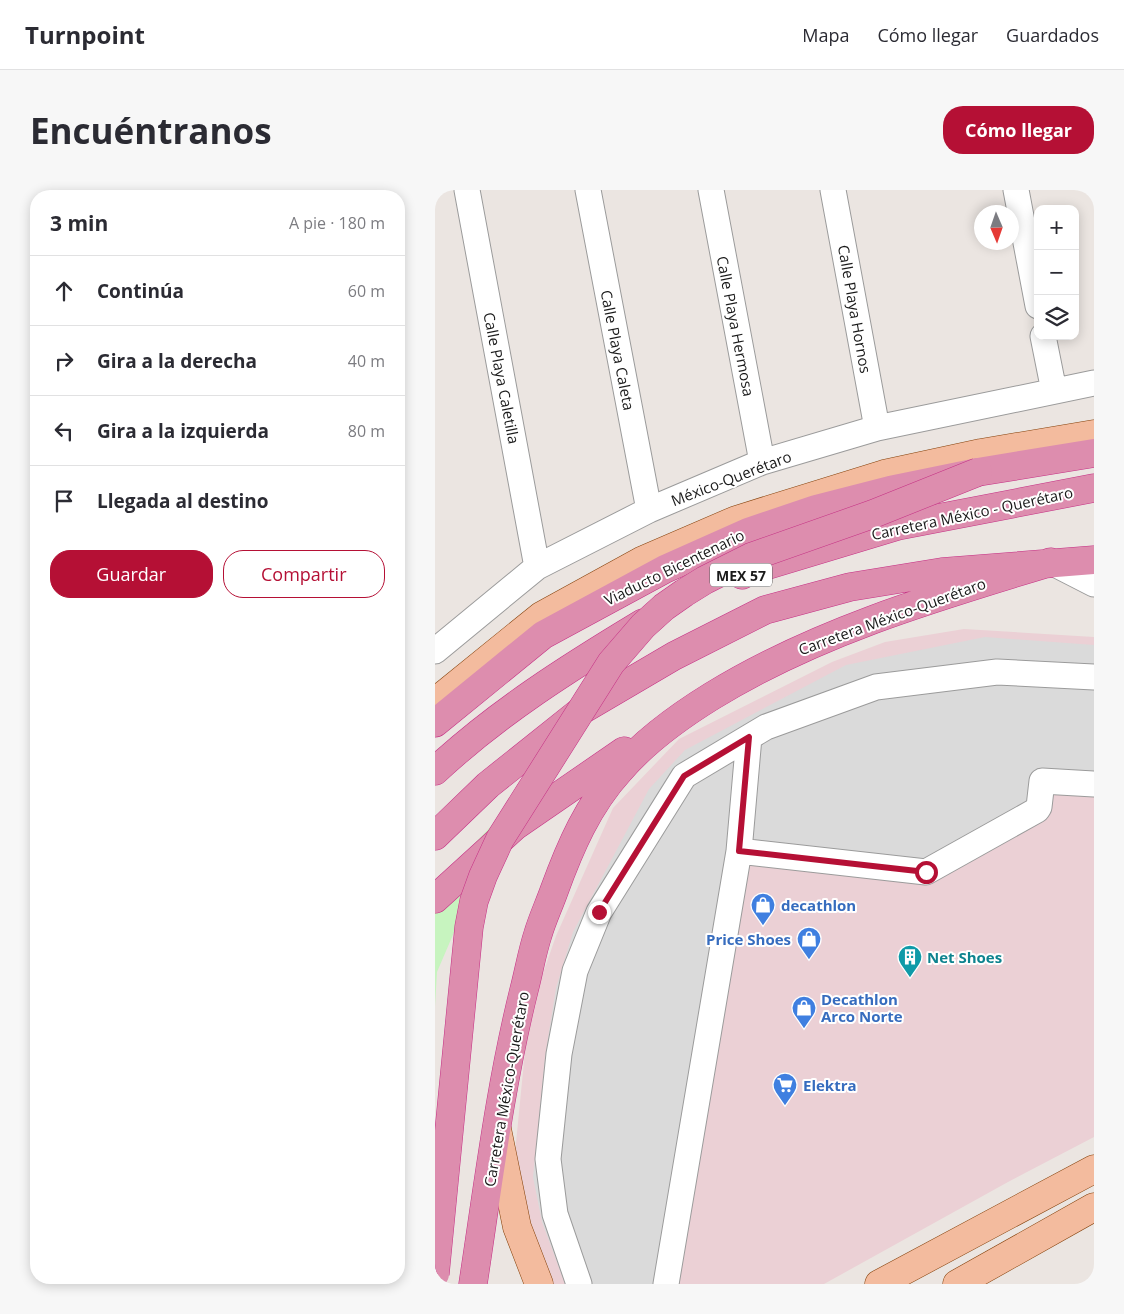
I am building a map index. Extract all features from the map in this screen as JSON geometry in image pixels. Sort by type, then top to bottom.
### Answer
[{"type":"highway","name":"Viaducto Bicentenario","points":[[435,723],[543,635],[665,569],[748,532],[816,509],[890,490],[978,472],[1094,453]]},
{"type":"highway","points":[[435,1274],[469,927],[475,901],[483,876],[500,839],[611,662],[643,626],[664,607],[698,584],[727,568],[775,547],[873,514],[978,472]]},
{"type":"highway","name":"Carretera México - Querétaro","points":[[435,771],[460,748],[565,671],[660,612],[752,570],[897,526],[1094,488]]},
{"type":"highway","name":"MEX 57","points":[[435,836],[488,785],[582,710],[674,656],[765,610],[850,587],[941,572],[1094,560]]},
{"type":"highway","name":"Carretera México-Querétaro","points":[[473,1284],[513,1033],[537,935],[572,844],[585,818],[618,771],[656,734],[694,707],[734,682],[775,660],[818,641],[924,602],[1051,562]]},
{"type":"highway","points":[[435,899],[515,826],[609,761],[694,707]]},
{"type":"main road","points":[[435,702],[541,616],[643,560],[736,520],[884,474],[981,453],[1094,434]]},
{"type":"main road","points":[[497,1128],[517,1227],[539,1284]]},
{"type":"main road","points":[[895,1281],[1094,1169]]},
{"type":"main road","points":[[957,1284],[1094,1207]]},
{"type":"street","name":"Calle Playa Caletilla","points":[[467,190],[537,566]]},
{"type":"street","name":"Calle Playa Caleta","points":[[588,190],[649,510]]},
{"type":"street","name":"Calle Playa Hermosa","points":[[711,190],[762,462]]},
{"type":"street","name":"Calle Playa Hornos","points":[[833,190],[877,428]]},
{"type":"street","points":[[1016,190],[1036,295]]},
{"type":"street","points":[[1044,340],[1054,391]]},
{"type":"street","name":"México-Querétaro","points":[[435,651],[537,566],[649,510],[762,462],[877,428],[1094,384]]},
{"type":"street","points":[[1051,562],[1094,584]]},
{"type":"street","points":[[579,1284],[555,1214],[548,1159],[559,1054],[575,971],[599,912],[684,776],[766,727],[876,687],[997,672],[1094,677]]},
{"type":"street","points":[[666,1284],[739,851],[749,737]]},
{"type":"street","points":[[739,851],[926,872],[1037,810],[1042,782],[1094,784]]},
{"type":"shaded area","points":[[964,629],[1094,637],[1094,1137],[1008,1182],[824,1284],[547,1284],[540,1274],[515,1153],[527,1031],[534,999],[556,936],[613,808],[679,739],[832,662],[885,642]]},
{"type":"shaded area","points":[[985,637],[1094,645],[1094,786],[1047,782],[1046,813],[933,880],[745,851],[676,1284],[565,1284],[542,1222],[533,1177],[545,1057],[556,988],[573,932],[649,789],[685,750],[846,665]]},
{"type":"green space","points":[[494,823],[455,930],[437,972],[435,1006],[435,885]]},
{"type":"place","name":"decathlon","points":[[763,926]]},
{"type":"place","name":"Price Shoes","points":[[809,960]]},
{"type":"place","name":"Net Shoes","points":[[910,978]]},
{"type":"place","name":"Decathlon Arco Norte","points":[[804,1029]]},
{"type":"place","name":"Elektra","points":[[785,1106]]},
{"type":"route","points":[[599,912],[684,776],[749,737],[739,851],[926,872]]}]
